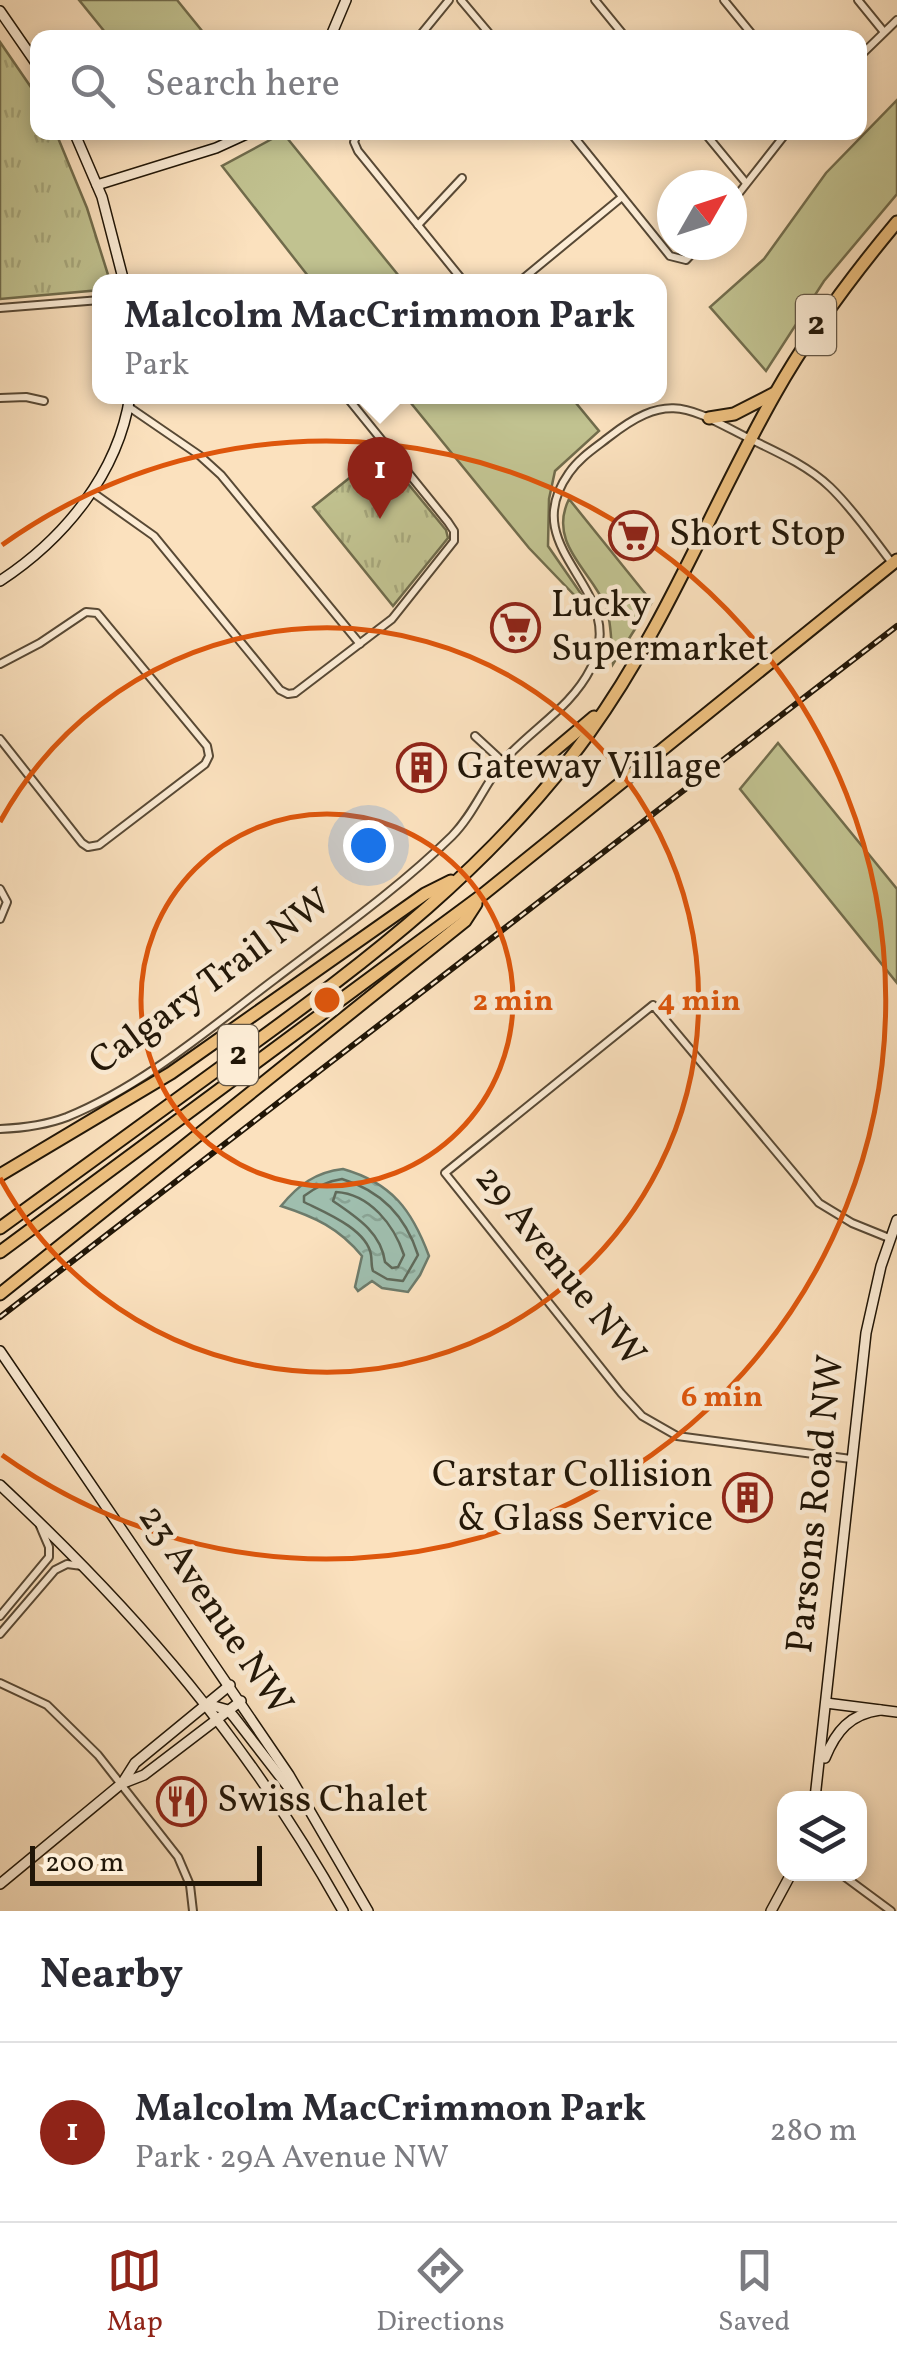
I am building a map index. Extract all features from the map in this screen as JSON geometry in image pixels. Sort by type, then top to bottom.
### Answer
[{"type":"highway","name":"Calgary Trail NW","points":[[0,1228],[369,958],[469,873],[528,810],[609,704],[664,613],[750,440],[815,327],[897,222]]},
{"type":"highway","points":[[709,418],[734,414],[775,393]]},
{"type":"highway","name":"2","points":[[0,1252],[481,896],[895,562]]},
{"type":"highway","points":[[502,762],[519,772],[530,771],[609,704]]},
{"type":"highway","points":[[0,1174],[158,1082],[425,894],[469,873]]},
{"type":"highway","points":[[0,1294],[465,921],[481,896]]},
{"type":"main road","points":[[333,30],[346,0]]},
{"type":"main road","points":[[0,11],[30,54]]},
{"type":"main road","points":[[77,140],[97,185],[122,274]]},
{"type":"main road","points":[[97,185],[233,140]]},
{"type":"main road","points":[[0,581],[51,542],[92,492],[113,453],[129,404]]},
{"type":"main road","name":"Parsons Road NW","points":[[816,1791],[866,1332],[897,1220]]},
{"type":"main road","name":"23 Avenue NW","points":[[0,1351],[241,1701],[328,1838],[368,1911]]},
{"type":"main road","name":"23 Avenue NW","points":[[0,1485],[85,1567],[207,1704],[286,1812],[344,1911]]},
{"type":"main road","points":[[0,1884],[122,1784],[136,1763],[230,1685]]},
{"type":"main road","points":[[122,1784],[144,1775],[241,1701]]},
{"type":"main road","points":[[826,1703],[897,1712]]},
{"type":"main road","points":[[207,1704],[228,1710],[328,1838]]},
{"type":"main road","points":[[820,1770],[831,1743],[846,1722],[880,1710]]},
{"type":"main road","points":[[771,1911],[786,1881]]},
{"type":"main road","points":[[344,1911],[354,1911]]},
{"type":"street","points":[[425,30],[449,0]]},
{"type":"street","points":[[461,0],[486,30]]},
{"type":"street","points":[[595,0],[619,30]]},
{"type":"street","points":[[724,0],[748,30]]},
{"type":"street","points":[[858,0],[884,32]]},
{"type":"street","points":[[867,49],[897,20]]},
{"type":"street","points":[[355,140],[458,274]]},
{"type":"street","points":[[577,140],[657,240]]},
{"type":"street","points":[[711,140],[735,170]]},
{"type":"street","points":[[747,182],[781,140]]},
{"type":"street","points":[[418,224],[462,178]]},
{"type":"street","points":[[528,274],[623,197]]},
{"type":"street","points":[[0,308],[92,301]]},
{"type":"street","points":[[0,398],[26,397],[44,402]]},
{"type":"street","points":[[133,404],[221,475],[360,644]]},
{"type":"street","points":[[92,492],[149,532],[280,690],[288,694],[298,691],[392,619],[451,548],[455,536],[448,522],[352,404]]},
{"type":"street","name":"Calgary Trail NW","points":[[0,1128],[43,1124],[82,1110],[204,1032],[361,912],[450,837],[502,762],[573,695],[591,669],[600,644],[600,622],[593,599],[567,562],[558,540],[556,504],[565,480],[590,452],[644,412],[674,408],[709,418],[750,440]]},
{"type":"street","points":[[750,440],[824,481],[895,562]]},
{"type":"street","points":[[0,664],[93,611],[104,618],[207,746],[209,756],[205,764],[99,845],[88,847],[0,738]]},
{"type":"street","points":[[476,736],[502,762]]},
{"type":"street","points":[[0,889],[7,908],[0,919]]},
{"type":"street","name":"29 Avenue NW","points":[[850,1459],[692,1440],[653,1424],[621,1393],[445,1174],[652,1005],[820,1203],[856,1225],[890,1238]]},
{"type":"street","points":[[0,1616],[48,1558],[49,1548],[38,1520]]},
{"type":"street","points":[[0,1634],[55,1570],[70,1564],[85,1567]]},
{"type":"street","points":[[0,1683],[31,1695],[54,1710],[122,1784],[183,1866],[193,1911]]},
{"type":"street","points":[[850,1881],[890,1911]]},
{"type":"green space","points":[[79,0],[177,0],[201,30],[103,30]]},
{"type":"green space","points":[[0,42],[30,86],[30,140],[59,140],[87,208],[108,274],[92,274],[92,291],[0,299]]},
{"type":"green space","points":[[897,100],[897,194],[824,281],[766,371],[710,307],[764,259],[826,173],[858,140],[867,140],[867,131]]},
{"type":"green space","points":[[270,140],[289,140],[397,274],[307,274],[222,166]]},
{"type":"green space","points":[[412,404],[577,404],[599,431],[555,471],[549,499],[548,546],[584,598],[578,599],[529,548]]},
{"type":"green space","points":[[382,452],[446,530],[448,538],[393,606],[313,507]]},
{"type":"green space","points":[[569,499],[652,602],[613,664],[606,607],[567,543],[564,515]]},
{"type":"green space","points":[[778,743],[897,889],[897,983],[740,789]]},
{"type":"water","points":[[343,1169],[387,1191],[415,1225],[429,1256],[408,1292],[382,1288],[372,1281],[358,1291],[355,1287],[362,1256],[353,1246],[326,1225],[281,1206],[308,1181]]},
{"type":"railway","points":[[0,1317],[897,626]]},
{"type":"place","name":"Malcolm MacCrimmon Park","points":[[380,519]]},
{"type":"place","name":"Short Stop","points":[[634,535]]},
{"type":"place","name":"Lucky Supermarket","points":[[516,628]]},
{"type":"place","name":"Gateway Village","points":[[422,768]]},
{"type":"place","name":"Carstar Collision & Glass Service","points":[[748,1498]]},
{"type":"place","name":"Swiss Chalet","points":[[182,1801]]}]
